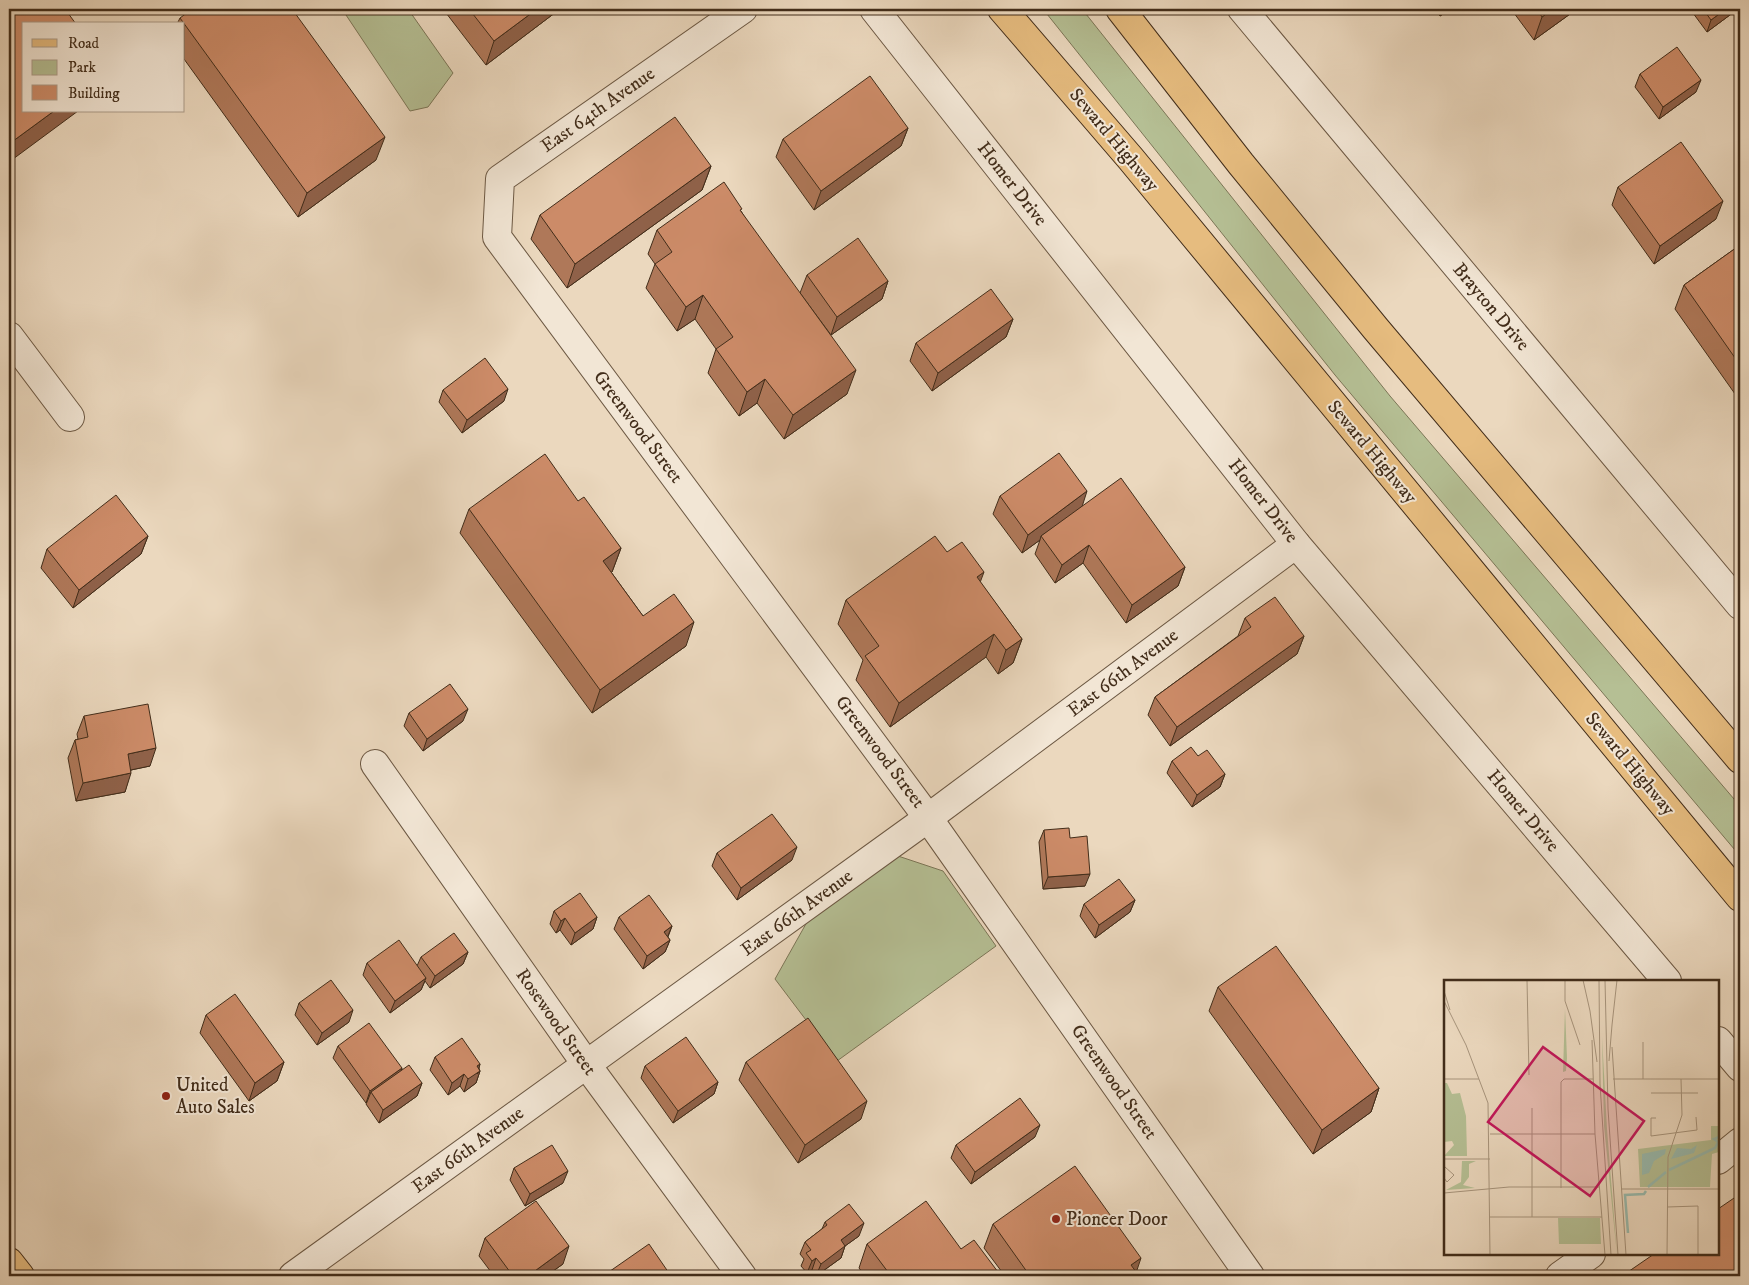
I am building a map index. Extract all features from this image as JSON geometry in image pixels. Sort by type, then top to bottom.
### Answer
[{"type":"main road","name":"Seward Highway","points":[[1002,9],[1137,167],[1740,897]]},
{"type":"main road","points":[[1120,9],[1241,164],[1376,329],[1740,759]]},
{"type":"main road","points":[[1136,9],[1241,164]]},
{"type":"main road","points":[[9,1262],[20,1276]]},
{"type":"street","name":"East 64th Avenue","points":[[497,237],[500,179],[744,9]]},
{"type":"street","name":"Homer Drive","points":[[874,9],[1296,544],[1666,980]]},
{"type":"street","name":"Brayton Drive","points":[[1242,9],[1740,605]]},
{"type":"street","name":"Greenwood Street","points":[[497,237],[928,818],[1250,1276]]},
{"type":"street","points":[[9,336],[70,417]]},
{"type":"street","name":"East 66th Avenue","points":[[293,1276],[928,818],[1296,544]]},
{"type":"street","name":"Rosewood Street","points":[[375,764],[586,1064],[742,1276]]},
{"type":"street","points":[[1719,1042],[1740,1067]]},
{"type":"street","points":[[1719,1159],[1740,1142]]},
{"type":"street","points":[[1560,1276],[1590,1255]]},
{"type":"green space","points":[[342,9],[408,9],[453,73],[428,107],[410,111]]},
{"type":"green space","points":[[1043,9],[1082,9],[1390,396],[1740,806],[1740,856],[1335,375]]},
{"type":"green space","points":[[895,855],[943,871],[996,946],[837,1061],[775,979],[807,922]]},
{"type":"building","points":[[9,9],[65,9],[75,22],[22,22],[22,112],[53,112],[9,144]]},
{"type":"building","points":[[192,9],[292,9],[385,137],[307,193],[185,25],[185,22],[180,18]]},
{"type":"building","points":[[469,9],[537,9],[494,41]]},
{"type":"building","points":[[1537,9],[1553,9],[1542,17]]},
{"type":"building","points":[[1703,9],[1726,9],[1711,20]]},
{"type":"building","points":[[1677,47],[1701,80],[1663,107],[1640,74]]},
{"type":"building","points":[[870,76],[908,128],[821,191],[783,139]]},
{"type":"building","points":[[675,117],[711,166],[575,264],[540,215]]},
{"type":"building","points":[[1681,142],[1723,201],[1660,246],[1618,187]]},
{"type":"building","points":[[724,182],[742,209],[740,210],[856,370],[793,415],[765,379],[747,392],[716,349],[733,337],[703,295],[686,307],[655,264],[672,252],[657,230]]},
{"type":"building","points":[[858,238],[888,281],[837,317],[807,275]]},
{"type":"building","points":[[1740,245],[1740,365],[1684,285]]},
{"type":"building","points":[[991,289],[1013,319],[938,373],[916,343]]},
{"type":"building","points":[[485,358],[508,389],[467,420],[443,390]]},
{"type":"building","points":[[1059,453],[1087,491],[1028,535],[1000,496]]},
{"type":"building","points":[[545,454],[578,501],[584,497],[621,548],[603,561],[643,616],[674,594],[694,622],[600,690],[469,509]]},
{"type":"building","points":[[1121,478],[1185,567],[1132,605],[1089,545],[1062,565],[1041,536]]},
{"type":"building","points":[[116,495],[148,536],[79,590],[47,549]]},
{"type":"building","points":[[935,536],[947,552],[962,542],[984,572],[977,577],[1022,639],[1006,650],[994,634],[899,703],[865,656],[879,646],[846,600]]},
{"type":"building","points":[[1275,597],[1304,636],[1177,727],[1155,697],[1251,627],[1245,618]]},
{"type":"building","points":[[450,684],[468,709],[427,739],[409,713]]},
{"type":"building","points":[[148,704],[156,748],[128,754],[131,773],[83,783],[75,740],[88,737],[84,716]]},
{"type":"building","points":[[1191,747],[1198,756],[1207,750],[1225,774],[1197,795],[1172,761]]},
{"type":"building","points":[[772,814],[797,847],[741,888],[717,853]]},
{"type":"building","points":[[1069,828],[1070,838],[1087,836],[1090,874],[1048,877],[1044,830]]},
{"type":"building","points":[[1119,879],[1135,900],[1099,925],[1084,904]]},
{"type":"building","points":[[580,893],[597,917],[575,933],[565,918],[561,921],[554,911]]},
{"type":"building","points":[[649,895],[672,926],[664,932],[670,940],[647,956],[619,917]]},
{"type":"building","points":[[454,933],[468,952],[435,976],[421,957]]},
{"type":"building","points":[[399,940],[426,978],[395,1001],[367,963]]},
{"type":"building","points":[[1276,946],[1379,1088],[1322,1130],[1218,987]]},
{"type":"building","points":[[331,980],[353,1010],[322,1033],[299,1003]]},
{"type":"building","points":[[235,994],[284,1062],[255,1083],[206,1015]]},
{"type":"building","points":[[808,1018],[867,1101],[805,1145],[746,1062]]},
{"type":"building","points":[[369,1023],[402,1068],[370,1091],[338,1046]]},
{"type":"building","points":[[686,1037],[718,1082],[678,1111],[645,1066]]},
{"type":"building","points":[[462,1038],[480,1064],[477,1066],[480,1071],[468,1079],[464,1074],[452,1083],[435,1057]]},
{"type":"building","points":[[409,1065],[422,1083],[383,1110],[371,1092]]},
{"type":"building","points":[[1020,1098],[1040,1125],[975,1172],[956,1145]]},
{"type":"building","points":[[552,1145],[568,1171],[530,1194],[514,1168]]},
{"type":"building","name":"Pioneer Door","points":[[1075,1166],[1141,1258],[1131,1265],[1139,1276],[1030,1276],[993,1224]]},
{"type":"building","points":[[1737,1196],[1740,1201],[1740,1276],[1622,1276],[1653,1255],[1719,1255],[1719,1208]]},
{"type":"building","points":[[536,1201],[569,1246],[528,1276],[513,1276],[485,1238]]},
{"type":"building","points":[[926,1201],[961,1249],[974,1240],[1001,1276],[891,1276],[867,1244]]},
{"type":"building","points":[[849,1204],[864,1223],[841,1240],[845,1246],[821,1264],[816,1258],[812,1261],[806,1253],[811,1250],[805,1242],[827,1225],[825,1222]]},
{"type":"building","points":[[649,1244],[671,1276],[603,1276]]},
{"type":"place","name":"United Auto Sales","points":[[166,1096]]},
{"type":"place","name":"Pioneer Door","points":[[1056,1219]]}]
